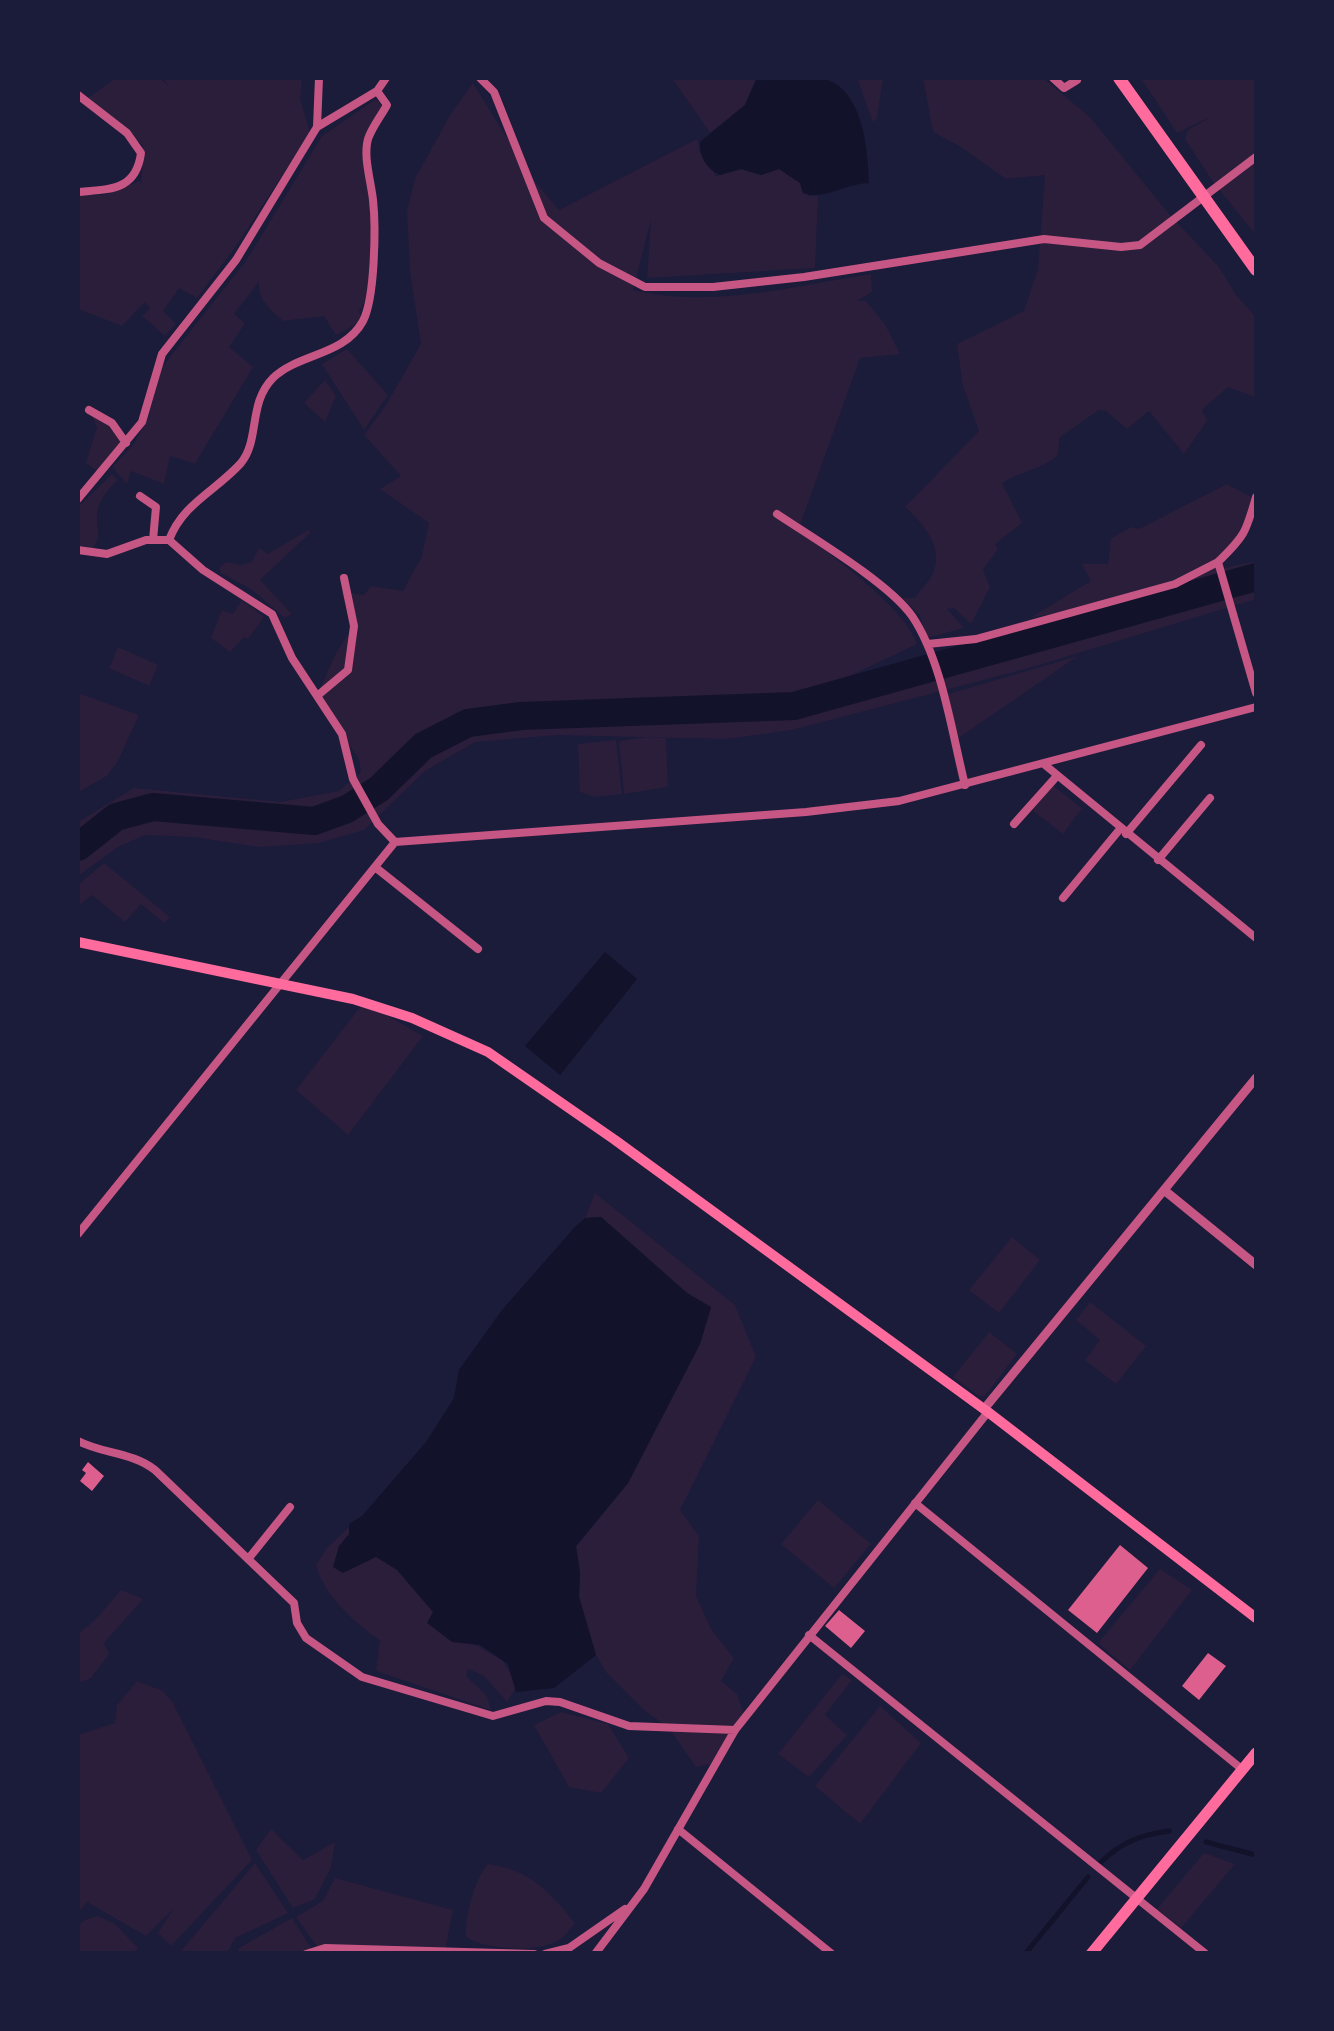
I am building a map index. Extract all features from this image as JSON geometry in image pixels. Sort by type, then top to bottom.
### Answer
[{"type":"highway","points":[[1120,78],[1253,268]]},
{"type":"main road","points":[[78,942],[353,999],[412,1018],[488,1052],[986,1411],[1256,1618]]},
{"type":"main road","points":[[1091,1954],[1256,1754]]},
{"type":"street","points":[[318,78],[318,126]]},
{"type":"street","points":[[78,499],[142,422],[162,354],[236,260],[318,126],[377,91],[386,78]]},
{"type":"street","points":[[480,78],[494,92],[544,218],[599,262],[645,287],[713,287],[804,278],[1044,239],[1122,247],[1140,244],[1159,234],[1256,158]]},
{"type":"street","points":[[1053,78],[1064,88],[1077,80]]},
{"type":"street","points":[[168,540],[186,509],[241,462],[248,450],[255,407],[274,378],[340,346],[363,321],[374,286],[374,205],[368,138],[387,105],[377,91]]},
{"type":"street","points":[[78,96],[127,132],[141,153],[132,180],[120,186],[78,192]]},
{"type":"street","points":[[89,410],[112,423],[126,444]]},
{"type":"street","points":[[140,496],[156,507],[153,540]]},
{"type":"street","points":[[929,648],[976,640],[1175,584],[1220,567],[1251,522],[1256,497]]},
{"type":"street","points":[[777,514],[876,582],[911,613],[929,648],[965,785]]},
{"type":"street","points":[[78,550],[106,554],[153,540],[168,540],[203,570],[272,614],[292,658],[342,734],[353,779],[378,824],[395,842]]},
{"type":"street","points":[[1220,567],[1256,693]]},
{"type":"street","points":[[317,696],[348,670],[354,626],[344,578]]},
{"type":"street","points":[[78,1234],[395,842],[806,812],[899,801],[1254,710]]},
{"type":"street","points":[[1063,898],[1200,744]]},
{"type":"street","points":[[1045,765],[1256,938]]},
{"type":"street","points":[[1014,824],[1056,777]]},
{"type":"street","points":[[1158,860],[1210,798]]},
{"type":"street","points":[[375,867],[478,949]]},
{"type":"street","points":[[595,1954],[633,1904],[735,1730],[986,1411],[1256,1078]]},
{"type":"street","points":[[1164,1190],[1256,1265]]},
{"type":"street","points":[[78,1441],[91,1448],[141,1459],[294,1603],[297,1623],[306,1638],[362,1676],[493,1716],[546,1701],[560,1702],[628,1726],[735,1730]]},
{"type":"street","points":[[915,1503],[1243,1770]]},
{"type":"street","points":[[249,1558],[290,1507]]},
{"type":"street","points":[[809,1635],[1206,1954]]},
{"type":"street","points":[[678,1829],[832,1954]]},
{"type":"street","points":[[545,1954],[569,1948],[633,1904]]},
{"type":"street","points":[[306,1954],[325,1948],[534,1954]]},
{"type":"shaded area","points":[[116,78],[159,78],[171,88],[162,78],[302,78],[300,99],[310,132],[237,245],[197,298],[179,288],[163,311],[176,324],[165,336],[142,316],[150,308],[145,302],[122,326],[78,309],[78,195],[103,195],[140,181],[140,186],[141,181],[143,145],[84,101]]},
{"type":"shaded area","points":[[672,78],[756,78],[745,105],[710,133]]},
{"type":"shaded area","points":[[757,78],[819,78],[845,92],[860,120],[869,183],[811,195],[803,193],[800,183],[779,169],[761,175],[741,169],[720,175],[711,169],[702,157],[700,142],[745,105]]},
{"type":"shaded area","points":[[857,78],[883,78],[877,118],[873,122]]},
{"type":"shaded area","points":[[923,78],[1043,78],[1090,117],[1169,214],[1219,267],[1256,317],[1255,397],[1228,387],[1202,410],[1207,421],[1184,454],[1149,411],[1127,429],[1106,411],[1099,410],[1060,437],[1057,456],[1002,483],[1022,523],[995,544],[998,549],[983,570],[990,587],[971,624],[954,608],[947,609],[964,628],[927,638],[920,616],[903,598],[915,598],[928,581],[934,571],[936,552],[924,527],[905,507],[979,431],[963,386],[957,344],[1024,311],[1038,269],[1045,175],[1006,179],[933,132]]},
{"type":"shaded area","points":[[1141,78],[1256,78],[1256,235],[1213,182],[1185,139],[1188,130],[1214,115],[1177,133]]},
{"type":"shaded area","points":[[473,83],[531,177],[559,210],[697,139],[700,152],[716,176],[741,169],[761,175],[779,169],[800,183],[809,196],[818,196],[815,268],[647,278],[651,220],[633,290],[722,296],[871,274],[872,292],[857,301],[866,301],[885,324],[900,354],[860,358],[799,528],[791,524],[881,596],[917,644],[835,683],[1089,607],[1030,618],[1091,581],[1082,564],[1108,564],[1111,538],[1132,527],[1139,529],[1227,484],[1255,499],[1246,532],[1221,555],[1216,570],[1256,561],[1256,599],[1029,668],[792,730],[726,739],[557,735],[475,742],[425,771],[364,830],[319,843],[259,847],[194,837],[145,835],[118,847],[78,876],[78,822],[134,788],[280,802],[339,791],[361,772],[359,759],[317,696],[336,653],[354,626],[341,592],[364,595],[371,586],[403,591],[422,556],[429,523],[380,489],[401,476],[364,435],[421,344],[410,271],[407,211],[415,179],[450,115]]},
{"type":"shaded area","points":[[376,99],[382,106],[363,153],[367,152],[374,285],[359,311],[363,321],[336,335],[324,316],[283,321],[263,299],[259,282],[234,314],[245,323],[229,347],[253,367],[195,464],[170,456],[164,484],[131,471],[127,484],[112,467],[134,444],[148,418],[162,367],[246,261],[322,136]]},
{"type":"shaded area","points":[[347,349],[388,395],[364,430],[322,364]]},
{"type":"shaded area","points":[[325,380],[336,396],[325,422],[304,403]]},
{"type":"shaded area","points":[[89,410],[112,423],[124,443],[96,470],[86,463],[97,427]]},
{"type":"shaded area","points":[[112,474],[118,480],[99,506],[96,543],[93,548],[78,545],[78,507]]},
{"type":"shaded area","points":[[308,530],[311,532],[260,580],[292,614],[285,618],[251,589],[221,573],[219,567],[227,562],[252,562],[259,548],[268,554]]},
{"type":"shaded area","points":[[242,600],[264,617],[248,639],[244,637],[230,652],[211,638],[222,610],[233,614]]},
{"type":"shaded area","points":[[118,647],[158,665],[149,686],[109,668]]},
{"type":"shaded area","points":[[1078,656],[957,739],[945,695]]},
{"type":"shaded area","points":[[78,693],[139,715],[107,776],[78,792]]},
{"type":"shaded area","points":[[666,737],[668,787],[624,794],[619,741]]},
{"type":"shaded area","points":[[616,740],[622,794],[595,797],[580,792],[578,744]]},
{"type":"shaded area","points":[[1052,785],[1082,808],[1063,834],[1032,810]]},
{"type":"shaded area","points":[[104,863],[170,917],[164,923],[141,904],[125,922],[92,895],[78,906],[78,885]]},
{"type":"shaded area","points":[[605,952],[637,979],[560,1075],[525,1046]]},
{"type":"shaded area","points":[[364,1002],[423,1036],[348,1135],[296,1090]]},
{"type":"shaded area","points":[[595,1193],[735,1305],[756,1357],[680,1510],[699,1536],[696,1596],[711,1629],[734,1658],[721,1681],[737,1694],[745,1717],[710,1764],[696,1767],[669,1728],[644,1710],[606,1672],[596,1655],[579,1597],[576,1547],[628,1483],[700,1344],[711,1308],[687,1293],[601,1217],[585,1218]]},
{"type":"shaded area","points":[[601,1217],[687,1293],[711,1307],[700,1344],[628,1483],[576,1546],[579,1597],[596,1655],[554,1688],[516,1692],[508,1664],[480,1645],[452,1642],[427,1623],[433,1612],[397,1570],[376,1557],[343,1573],[333,1567],[339,1546],[349,1534],[349,1524],[362,1516],[426,1442],[454,1398],[459,1370],[502,1310],[575,1227],[585,1218]]},
{"type":"shaded area","points":[[1012,1237],[1040,1260],[999,1313],[969,1290]]},
{"type":"shaded area","points":[[1090,1302],[1146,1346],[1116,1384],[1085,1360],[1100,1340],[1076,1320]]},
{"type":"shaded area","points":[[989,1332],[1017,1354],[985,1396],[979,1396],[953,1377]]},
{"type":"shaded area","points":[[818,1500],[871,1544],[834,1588],[781,1544]]},
{"type":"shaded area","points":[[357,1519],[462,1637],[503,1661],[517,1686],[507,1702],[484,1676],[468,1669],[466,1676],[487,1696],[491,1710],[376,1671],[380,1640],[341,1607],[316,1565],[327,1548]]},
{"type":"shaded area","points":[[1160,1569],[1192,1590],[1130,1670],[1098,1643]]},
{"type":"shaded area","points":[[121,1590],[143,1599],[104,1643],[109,1654],[91,1678],[78,1683],[78,1634]]},
{"type":"shaded area","points":[[842,1674],[852,1680],[825,1715],[847,1735],[809,1777],[778,1754]]},
{"type":"shaded area","points":[[137,1681],[163,1691],[173,1703],[252,1860],[171,1946],[158,1933],[173,1909],[146,1936],[87,1902],[78,1913],[78,1735],[115,1723],[117,1705]]},
{"type":"shaded area","points":[[880,1706],[921,1743],[860,1824],[815,1786]]},
{"type":"shaded area","points":[[561,1712],[608,1724],[629,1758],[601,1793],[569,1787],[534,1725]]},
{"type":"shaded area","points":[[271,1829],[303,1860],[335,1842],[331,1867],[315,1899],[293,1908],[256,1850]]},
{"type":"shaded area","points":[[1204,1853],[1235,1864],[1181,1928],[1157,1909]]},
{"type":"shaded area","points":[[255,1863],[288,1913],[235,1938],[227,1953],[181,1951]]},
{"type":"shaded area","points":[[488,1864],[515,1871],[538,1884],[575,1923],[560,1940],[537,1947],[498,1947],[466,1937],[471,1899]]},
{"type":"shaded area","points":[[335,1878],[453,1910],[445,1951],[319,1949],[296,1917],[323,1901]]},
{"type":"shaded area","points":[[98,1916],[115,1924],[137,1947],[137,1953],[78,1953],[80,1924]]},
{"type":"shaded area","points":[[292,1918],[313,1951],[237,1954],[239,1948]]},
{"type":"building","points":[[88,1462],[104,1476],[92,1491],[80,1481]]},
{"type":"building","points":[[1120,1545],[1148,1568],[1097,1633],[1068,1610]]},
{"type":"building","points":[[839,1610],[865,1631],[851,1648],[825,1626]]},
{"type":"building","points":[[1208,1653],[1226,1666],[1199,1700],[1182,1686]]},
{"type":"waterway","points":[[78,847],[116,817],[153,807],[314,821],[347,809],[379,789],[423,746],[468,723],[521,716],[794,706],[1256,577]]},
{"type":"waterway","points":[[1101,1862],[1132,1840],[1169,1831]]},
{"type":"waterway","points":[[1206,1842],[1256,1855]]},
{"type":"waterway","points":[[1025,1954],[1088,1877]]}]
